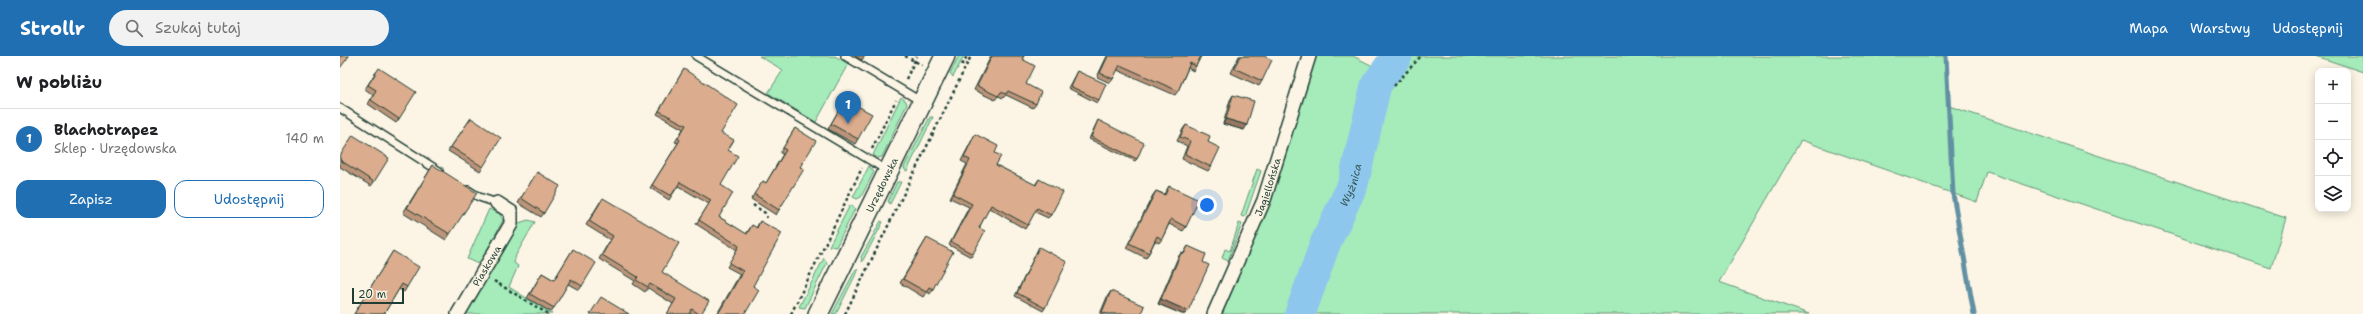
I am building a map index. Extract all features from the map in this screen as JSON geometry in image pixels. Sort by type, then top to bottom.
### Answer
[{"type":"street","name":"Urzędowska","points":[[818,314],[945,56]]},
{"type":"street","name":"Jagiellońska","points":[[1214,314],[1264,200],[1310,56]]},
{"type":"street","name":"Piaskowa","points":[[458,314],[511,224],[511,212],[497,203]]},
{"type":"lane","points":[[696,56],[888,171]]},
{"type":"lane","points":[[845,56],[922,102]]},
{"type":"lane","points":[[340,108],[446,176]]},
{"type":"lane","points":[[460,184],[480,197],[497,203]]},
{"type":"path","points":[[791,314],[917,56]]},
{"type":"path","points":[[845,314],[971,56]]},
{"type":"path","points":[[1394,86],[1421,56]]},
{"type":"path","points":[[753,205],[765,212],[767,218]]},
{"type":"path","points":[[482,273],[548,314]]},
{"type":"green space","points":[[759,56],[835,56],[848,64],[816,122],[768,93],[783,70]]},
{"type":"green space","points":[[959,56],[964,56],[953,77],[950,73]]},
{"type":"green space","points":[[1314,56],[1353,56],[1381,70],[1390,56],[1946,56],[1949,106],[2286,218],[2271,268],[1987,172],[1977,202],[1801,140],[1719,282],[1809,314],[1219,314]]},
{"type":"green space","points":[[2316,56],[2363,56],[2363,72]]},
{"type":"green space","points":[[901,97],[907,104],[882,157],[878,158],[873,155]]},
{"type":"green space","points":[[930,117],[933,117],[907,171],[904,167]]},
{"type":"green space","points":[[869,166],[874,172],[861,197],[857,199],[853,197]]},
{"type":"green space","points":[[1257,169],[1261,171],[1245,217],[1241,216]]},
{"type":"green space","points":[[897,182],[901,182],[890,204],[888,201]]},
{"type":"green space","points":[[850,205],[855,208],[854,211],[836,247],[829,246]]},
{"type":"green space","points":[[489,209],[500,214],[503,220],[480,264],[478,264],[467,259]]},
{"type":"green space","points":[[528,220],[535,222],[516,255],[514,263],[518,266],[509,287],[552,314],[466,314],[516,224]]},
{"type":"green space","points":[[881,221],[883,222],[862,262],[861,257]]},
{"type":"green space","points":[[1239,223],[1242,224],[1228,261],[1222,258],[1225,249],[1230,251]]},
{"type":"green space","points":[[824,258],[827,263],[805,308],[799,307]]},
{"type":"green space","points":[[856,269],[858,270],[836,314],[832,314]]},
{"type":"building","points":[[340,56],[349,56],[340,68]]},
{"type":"building","points":[[992,56],[1024,56],[1022,59],[1035,66],[1026,84],[1041,92],[1036,104],[1008,91],[1006,94],[1001,92],[998,96],[977,86]]},
{"type":"building","points":[[1108,56],[1201,56],[1196,66],[1190,63],[1178,91],[1120,65],[1113,79],[1100,73]]},
{"type":"building","points":[[1240,56],[1264,56],[1272,60],[1262,81],[1234,68]]},
{"type":"building","points":[[379,68],[416,92],[399,119],[371,100],[376,90],[368,85]]},
{"type":"building","points":[[684,69],[738,105],[721,133],[734,140],[728,150],[738,156],[721,185],[733,193],[719,217],[747,234],[752,225],[757,228],[760,221],[782,233],[753,286],[759,290],[745,314],[718,314],[743,271],[729,263],[739,246],[699,220],[711,200],[680,182],[671,196],[652,185],[680,140],[678,138],[686,125],[659,111]]},
{"type":"building","points":[[1077,71],[1106,84],[1099,100],[1070,86]]},
{"type":"building","points":[[1233,95],[1254,101],[1247,125],[1226,119]]},
{"type":"building","points":[[845,99],[872,114],[858,139],[831,124]]},
{"type":"building","points":[[471,118],[501,138],[483,167],[451,147]]},
{"type":"building","points":[[1098,120],[1144,143],[1137,159],[1091,137]]},
{"type":"building","points":[[1186,125],[1210,136],[1208,142],[1220,148],[1211,167],[1185,154],[1190,141],[1180,137]]},
{"type":"building","points":[[795,128],[816,141],[800,167],[804,169],[779,210],[754,194],[763,181],[766,183],[786,150],[783,148]]},
{"type":"building","points":[[975,134],[998,146],[995,153],[1001,156],[996,165],[1036,185],[1039,179],[1063,192],[1051,215],[1037,208],[1028,225],[991,205],[979,228],[985,231],[973,254],[951,242],[972,204],[953,194],[970,160],[964,157]]},
{"type":"building","points":[[353,135],[389,158],[374,182],[340,160],[340,156]]},
{"type":"building","points":[[433,165],[477,193],[450,234],[407,208]]},
{"type":"building","points":[[537,172],[560,186],[544,213],[521,198]]},
{"type":"building","points":[[1169,186],[1199,200],[1186,227],[1171,219],[1162,239],[1157,236],[1149,253],[1129,243],[1156,191],[1165,195]]},
{"type":"building","points":[[603,198],[679,243],[662,272],[709,301],[701,314],[692,309],[689,314],[667,314],[676,299],[650,284],[648,287],[636,280],[638,277],[602,255],[613,236],[589,221]]},
{"type":"building","points":[[927,238],[953,252],[933,289],[929,287],[926,292],[903,279]]},
{"type":"building","points":[[1188,246],[1206,254],[1203,262],[1209,265],[1188,311],[1161,299],[1181,253],[1184,254]]},
{"type":"building","points":[[1039,247],[1067,262],[1045,308],[1017,293]]},
{"type":"building","points":[[573,249],[596,263],[582,286],[571,279],[554,308],[530,294],[542,273],[554,280]]},
{"type":"building","points":[[393,251],[419,267],[407,287],[402,284],[384,314],[354,314]]},
{"type":"building","points":[[1111,291],[1144,306],[1141,314],[1107,314],[1102,312]]},
{"type":"building","points":[[601,297],[629,314],[590,314]]},
{"type":"waterway","name":"Wyżnica","points":[[1300,314],[1325,244],[1353,184],[1376,85],[1397,56]]},
{"type":"waterway","points":[[1946,56],[1953,194],[1974,314]]},
{"type":"place","name":"Blachotrapez","points":[[848,124]]}]
